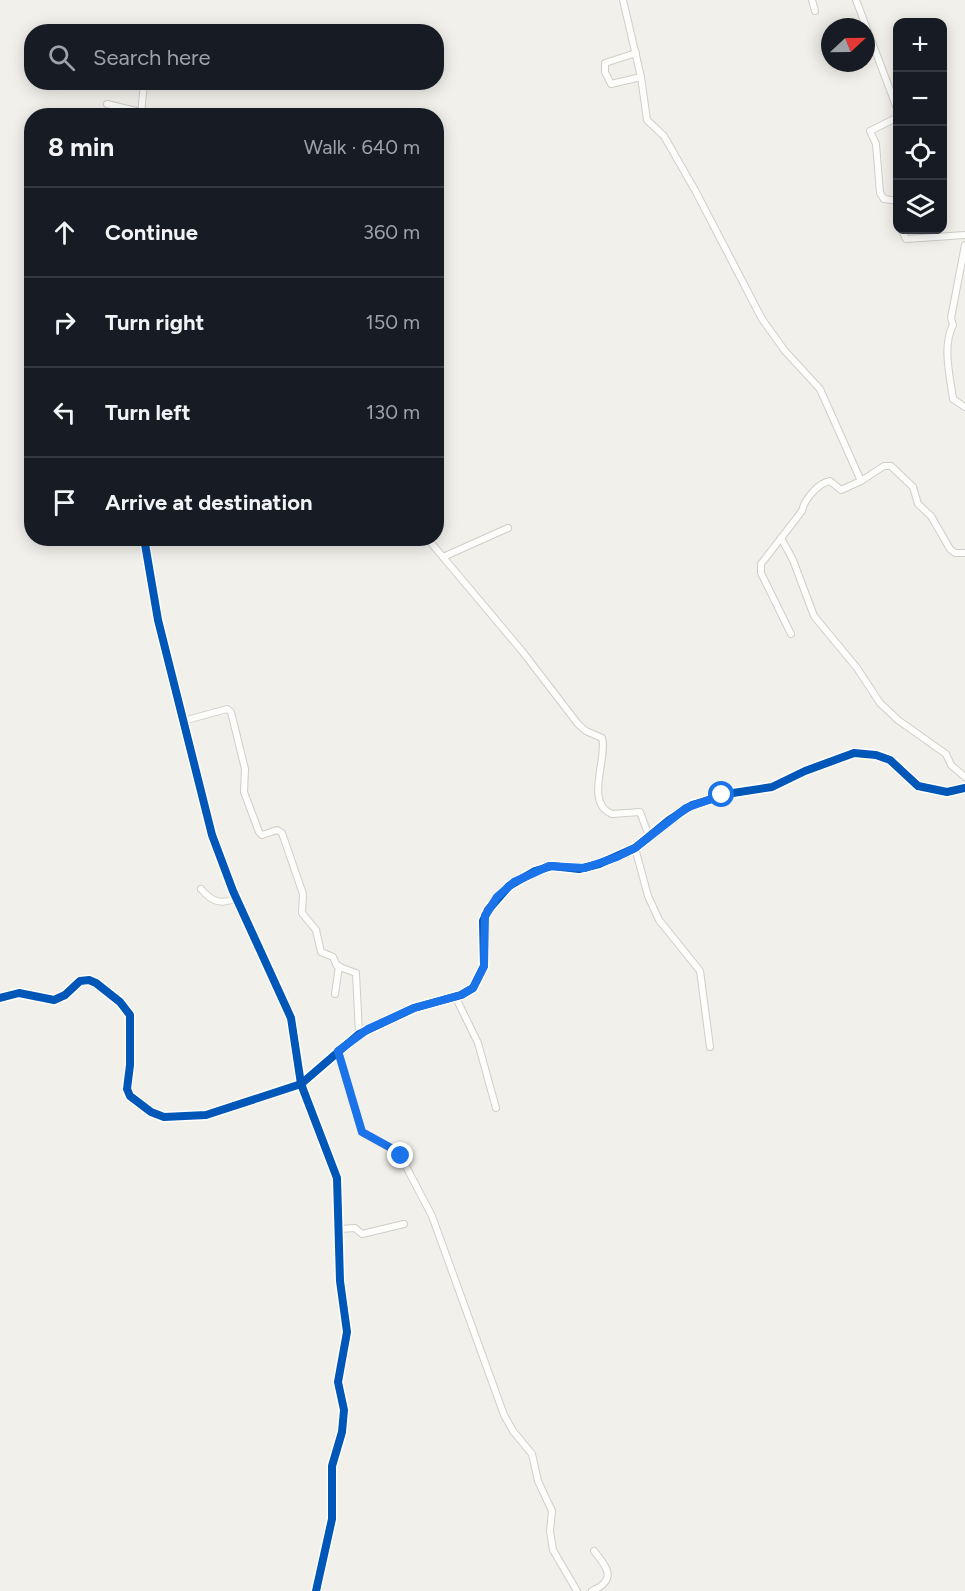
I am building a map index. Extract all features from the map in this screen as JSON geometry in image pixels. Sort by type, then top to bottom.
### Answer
[{"type":"street","points":[[623,0],[641,77],[647,120],[664,136],[762,319],[785,351],[820,389],[861,481]]},
{"type":"street","points":[[812,0],[815,11]]},
{"type":"street","points":[[856,0],[893,100]]},
{"type":"street","points":[[636,53],[605,63],[605,72],[611,84],[641,77]]},
{"type":"street","points":[[142,108],[143,90]]},
{"type":"street","points":[[107,104],[121,108]]},
{"type":"street","points":[[893,119],[870,131],[876,144],[880,193],[884,199],[893,200]]},
{"type":"street","points":[[904,234],[906,239],[965,235]]},
{"type":"street","points":[[965,245],[951,318],[953,325],[948,335],[947,356],[953,399],[965,407]]},
{"type":"street","points":[[791,634],[760,570],[762,562],[802,511],[803,504],[824,482],[830,481],[841,490],[861,481],[884,466],[891,466],[914,488],[918,504],[931,516],[950,549],[956,553],[965,553]]},
{"type":"street","points":[[443,557],[508,528]]},
{"type":"street","points":[[781,538],[793,560],[814,616],[858,668],[880,703],[898,720],[946,754],[951,765],[965,777]]},
{"type":"street","points":[[145,546],[158,620],[212,835],[236,898],[291,1018],[301,1084],[336,1174],[340,1281],[347,1332],[338,1382],[344,1408],[342,1432],[332,1466],[332,1520],[316,1591]]},
{"type":"street","points":[[434,546],[578,724],[603,738],[598,788],[604,807],[612,814],[640,812],[649,836]]},
{"type":"street","points":[[183,721],[227,709],[230,711],[245,769],[244,793],[259,832],[262,834],[277,830],[282,833],[303,894],[302,913],[316,930],[321,952],[333,957],[339,966],[335,994]]},
{"type":"street","points":[[0,998],[19,993],[54,1000],[62,997],[84,980],[100,986],[120,1002],[130,1016],[128,1093],[147,1110],[161,1117],[176,1119],[206,1115],[301,1084],[359,1034],[414,1008],[473,988],[479,980],[484,964],[484,918],[494,900],[509,886],[540,868],[559,865],[585,868],[635,848],[692,805],[733,792],[772,787],[805,771],[854,753],[876,755],[890,760],[918,786],[947,792],[965,788]]},
{"type":"street","points":[[635,848],[656,914],[669,935],[700,971],[710,1047]]},
{"type":"street","points":[[201,889],[210,900],[217,902],[236,898]]},
{"type":"street","points":[[339,966],[352,969],[356,973],[359,1034]]},
{"type":"street","points":[[455,996],[478,1043],[496,1108]]},
{"type":"street","points":[[338,1051],[361,1131],[400,1155],[437,1226],[504,1415],[510,1428],[533,1456],[538,1481],[552,1510],[552,1547],[577,1591]]},
{"type":"street","points":[[339,1229],[355,1228],[362,1234],[404,1224]]},
{"type":"street","points":[[592,1591],[604,1585],[608,1579],[605,1567],[594,1551]]},
{"type":"cycle path","points":[[145,546],[158,620],[212,835],[233,891],[291,1018],[301,1084],[337,1178],[340,1281],[347,1332],[338,1382],[344,1410],[342,1432],[332,1466],[332,1519],[316,1591]]},
{"type":"cycle path","points":[[0,998],[19,993],[54,1000],[65,995],[80,981],[89,980],[96,983],[120,1002],[130,1015],[130,1065],[127,1089],[130,1096],[151,1112],[164,1117],[206,1115],[301,1084],[359,1034],[414,1008],[461,995],[473,988],[484,966],[483,921],[488,910],[509,886],[535,871],[552,866],[579,869],[599,864],[635,848],[669,820],[692,805],[733,793],[772,787],[805,771],[854,753],[876,755],[890,760],[918,786],[947,792],[965,788]]},
{"type":"route","points":[[401,1156],[387,1145],[362,1132],[338,1051],[368,1029],[414,1008],[461,995],[473,988],[478,983],[484,966],[483,921],[491,904],[514,882],[540,868],[559,865],[579,869],[617,857],[635,848],[686,808],[722,795]]}]
